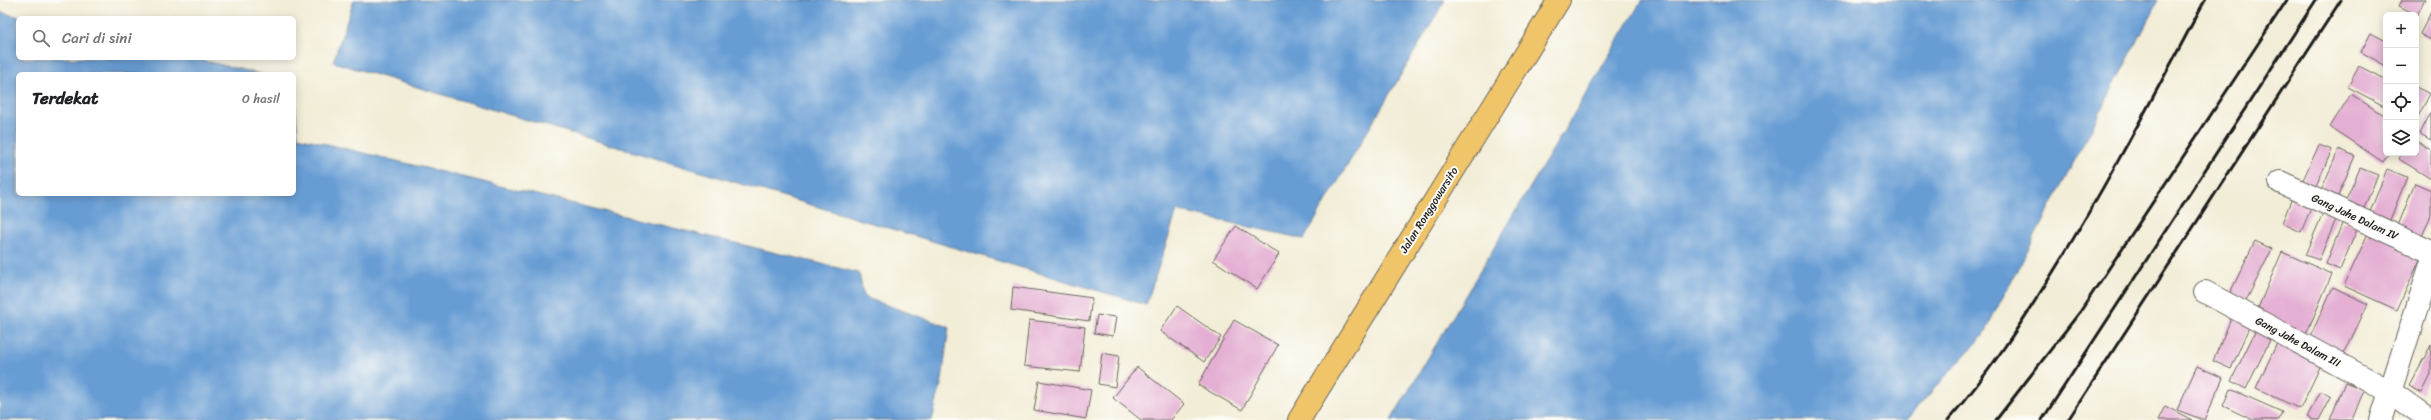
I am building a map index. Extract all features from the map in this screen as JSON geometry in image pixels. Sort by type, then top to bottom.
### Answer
[{"type":"main road","name":"Jalan Ronggowarsito","points":[[1299,420],[1559,0]]},
{"type":"street","name":"Gang Jahe Dalam IV","points":[[2280,182],[2431,252]]},
{"type":"street","points":[[2381,420],[2431,264]]},
{"type":"street","name":"Gang Jahe Dalam III","points":[[2206,292],[2391,392],[2430,420]]},
{"type":"water","points":[[354,0],[1445,0],[1304,239],[1177,211],[1146,305],[333,62]]},
{"type":"water","points":[[1642,0],[2159,0],[1983,335],[1906,420],[1391,420]]},
{"type":"water","points":[[0,12],[16,16],[16,60],[202,60],[252,72],[16,72],[16,196],[296,196],[296,115],[298,137],[859,273],[864,297],[949,327],[942,380],[932,420],[0,420]]},
{"type":"building","points":[[2402,0],[2425,0],[2419,12],[2411,12],[2399,6]]},
{"type":"building","points":[[2431,12],[2431,40],[2420,34]]},
{"type":"building","points":[[2371,33],[2383,39],[2383,64],[2361,52]]},
{"type":"building","points":[[2359,66],[2383,78],[2383,105],[2348,87]]},
{"type":"building","points":[[2419,88],[2430,94],[2419,114]]},
{"type":"building","points":[[2351,94],[2383,115],[2383,156],[2387,156],[2383,162],[2330,127]]},
{"type":"building","points":[[2431,112],[2431,140],[2420,134]]},
{"type":"building","points":[[2419,143],[2431,150],[2431,179],[2399,159],[2400,156],[2419,156]]},
{"type":"building","points":[[2319,145],[2332,150],[2315,188],[2302,182]]},
{"type":"building","points":[[2339,149],[2355,156],[2334,205],[2318,197]]},
{"type":"building","points":[[2360,168],[2378,175],[2361,215],[2343,207]]},
{"type":"building","points":[[2387,169],[2407,177],[2388,225],[2368,217]]},
{"type":"building","points":[[2415,183],[2431,190],[2431,215],[2420,241],[2396,231]]},
{"type":"building","points":[[2292,198],[2312,206],[2301,232],[2282,223]]},
{"type":"building","points":[[2324,211],[2337,217],[2319,260],[2305,255]]},
{"type":"building","points":[[2343,221],[2358,227],[2340,270],[2326,264]]},
{"type":"building","points":[[1236,226],[1279,254],[1257,289],[1213,260]]},
{"type":"building","points":[[2370,229],[2423,253],[2397,310],[2344,286]]},
{"type":"building","points":[[2255,241],[2272,249],[2245,303],[2229,295]]},
{"type":"building","points":[[2282,252],[2332,274],[2305,337],[2255,315]]},
{"type":"building","points":[[1013,287],[1092,298],[1089,321],[1011,310]]},
{"type":"building","points":[[2333,287],[2368,304],[2343,356],[2309,339]]},
{"type":"building","points":[[1177,306],[1221,337],[1204,362],[1160,331]]},
{"type":"building","points":[[2234,312],[2252,320],[2231,369],[2213,361]]},
{"type":"building","points":[[1097,315],[1116,317],[1113,336],[1094,333]]},
{"type":"building","points":[[1029,320],[1085,327],[1080,372],[1024,366]]},
{"type":"building","points":[[1234,320],[1278,345],[1242,410],[1198,385]]},
{"type":"building","points":[[2259,324],[2274,332],[2246,389],[2231,381]]},
{"type":"building","points":[[2278,341],[2322,363],[2300,409],[2256,388]]},
{"type":"building","points":[[2431,345],[2431,375],[2422,393],[2409,386]]},
{"type":"building","points":[[1102,353],[1119,356],[1115,387],[1098,384]]},
{"type":"building","points":[[2197,366],[2223,378],[2204,420],[2177,410]]},
{"type":"building","points":[[1137,367],[1184,404],[1171,420],[1141,420],[1113,398]]},
{"type":"building","points":[[1039,381],[1091,390],[1086,419],[1034,410]]},
{"type":"building","points":[[2345,382],[2364,390],[2352,420],[2330,420]]},
{"type":"building","points":[[2230,389],[2282,412],[2278,420],[2253,420],[2223,406]]},
{"type":"building","points":[[2321,391],[2331,397],[2319,420],[2313,420],[2307,417]]},
{"type":"building","points":[[2165,406],[2192,420],[2158,420]]},
{"type":"railway","points":[[1948,420],[2002,351],[2071,243],[2149,105],[2205,0]]},
{"type":"railway","points":[[1996,420],[2080,312],[2287,0]]},
{"type":"railway","points":[[2042,420],[2316,0]]},
{"type":"railway","points":[[2068,420],[2341,0]]}]
